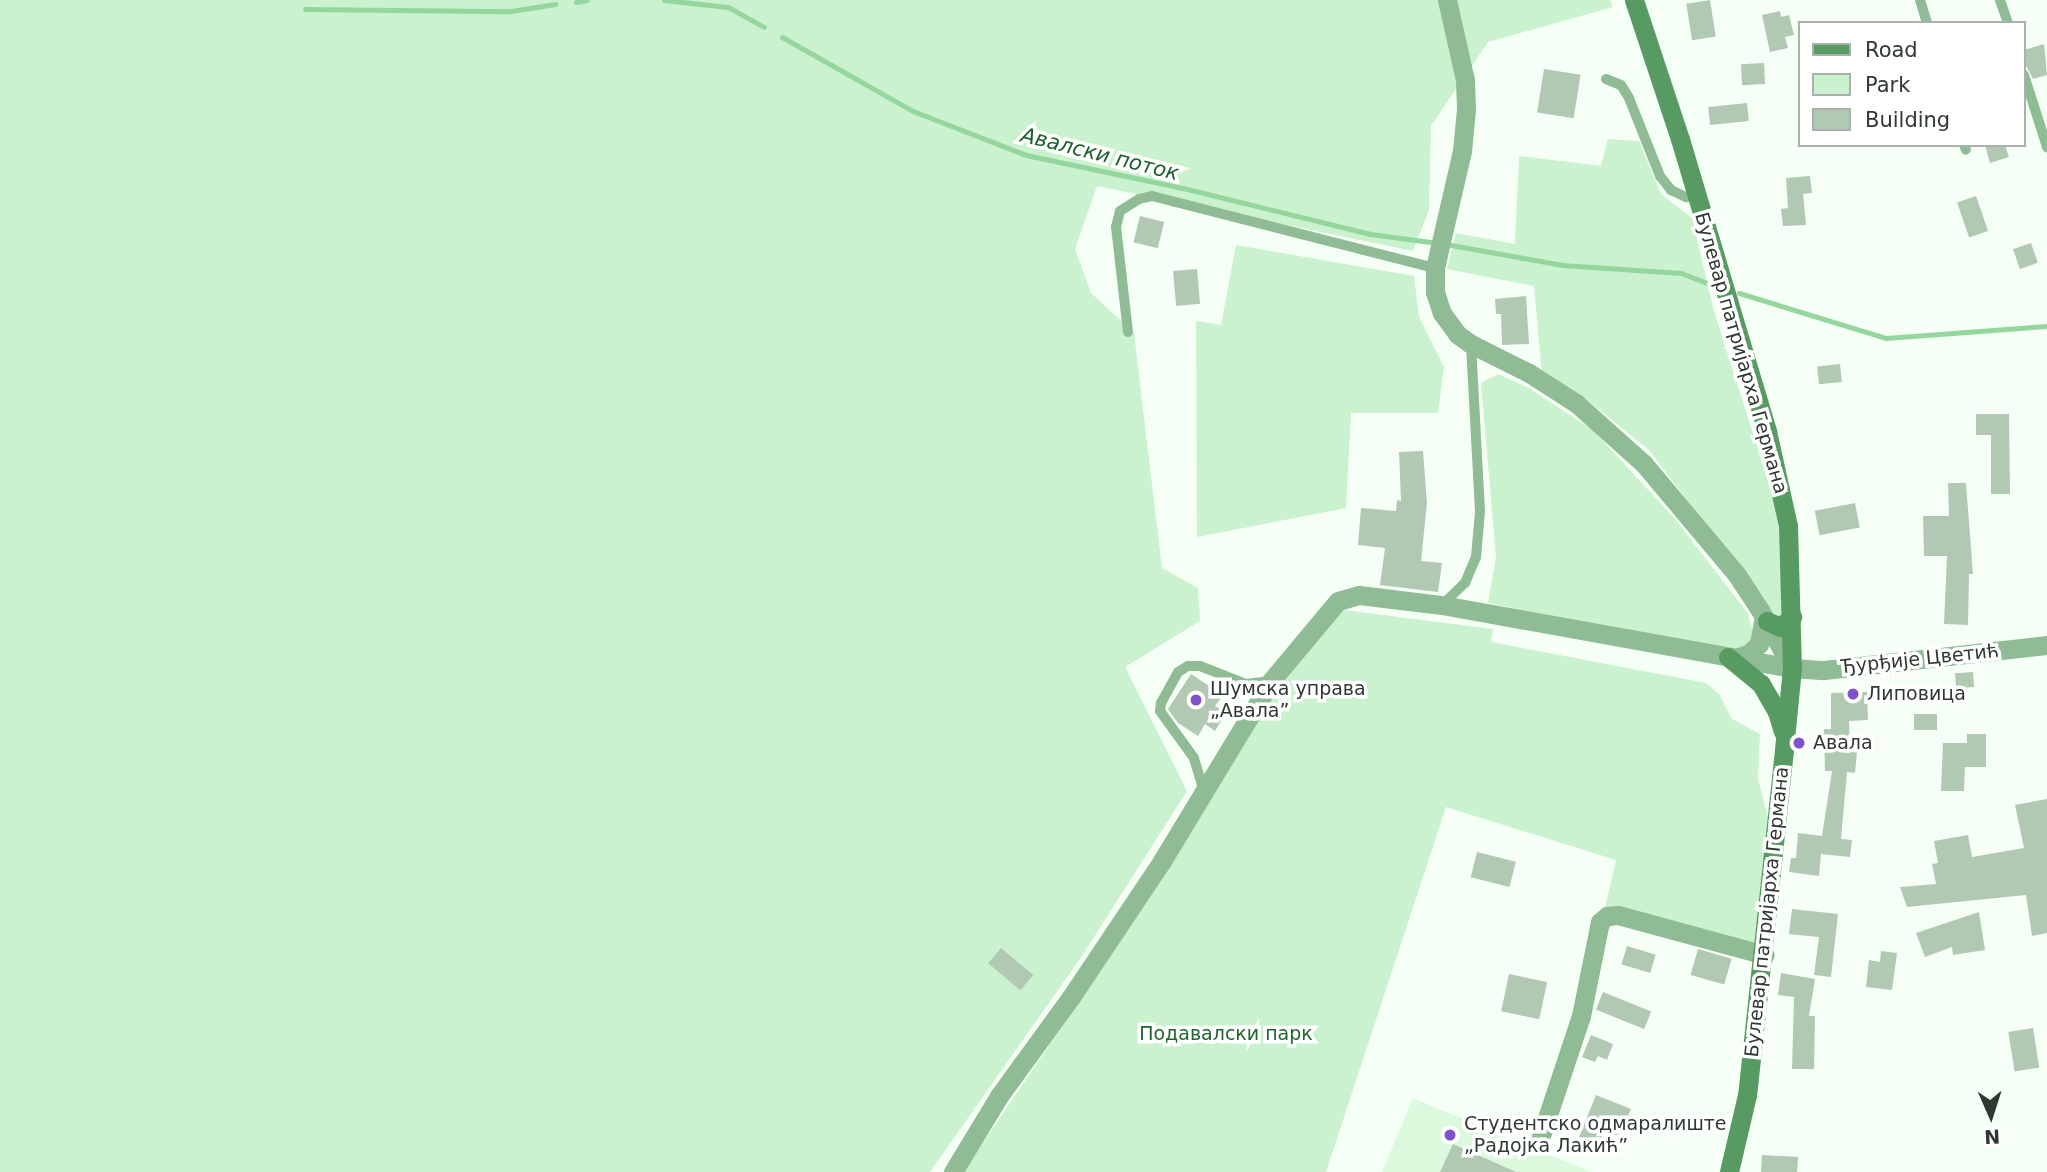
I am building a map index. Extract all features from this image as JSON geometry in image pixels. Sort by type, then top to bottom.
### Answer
[{"type":"main road","name":"Булевар патријарха Германа","points":[[1634,0],[1696,195],[1778,471],[1788,526],[1792,668],[1765,955],[1747,1095],[1729,1172]]},
{"type":"main road","points":[[1765,618],[1780,627],[1792,617]]},
{"type":"main road","points":[[1732,657],[1769,694],[1782,726],[1785,744]]},
{"type":"street","points":[[1447,0],[1465,80],[1466,108],[1462,151],[1435,268],[1435,292],[1442,313],[1457,334],[1471,344],[1529,373],[1577,403],[1608,428],[1644,464],[1737,575],[1765,618],[1792,668]]},
{"type":"street","name":"Ђурђије Цветић","points":[[1271,681],[1343,598],[1359,595],[1442,605],[1792,668],[1824,670],[2047,645]]},
{"type":"street","points":[[1732,657],[1748,654],[1759,645],[1765,618]]},
{"type":"street","points":[[953,1172],[999,1096],[1072,997],[1204,792],[1271,681]]},
{"type":"street","points":[[1541,1136],[1581,1016],[1600,922],[1607,916],[1618,915],[1765,955]]},
{"type":"lane","points":[[1920,0],[1926,21]]},
{"type":"lane","points":[[2000,0],[2006,21]]},
{"type":"lane","points":[[1605,79],[1621,85],[1629,98],[1660,176],[1671,190],[1686,197],[1696,195]]},
{"type":"lane","points":[[2026,81],[2047,147]]},
{"type":"lane","points":[[1128,332],[1116,227],[1120,211],[1128,203],[1152,196],[1435,268]]},
{"type":"lane","points":[[1442,605],[1465,583],[1476,557],[1480,511],[1471,344]]},
{"type":"lane","points":[[1204,792],[1194,758],[1160,711],[1161,703],[1178,672],[1188,666],[1200,666],[1246,684],[1271,681]]},
{"type":"shaded area","name":"Студентско одмаралиште „Радојка Лакић”","points":[[1413,1098],[1591,1172],[1382,1172]]},
{"type":"green space","points":[[0,0],[1610,0],[1613,7],[1488,42],[1431,126],[1429,210],[1413,251],[1097,186],[1075,249],[1091,293],[1134,333],[1162,568],[1198,588],[1200,621],[1125,667],[1187,791],[1082,956],[930,1172],[0,1172]]},
{"type":"green space","points":[[1608,139],[1639,141],[1661,194],[1692,218],[1714,311],[1776,506],[1789,615],[1779,621],[1649,450],[1586,399],[1542,374],[1534,286],[1447,269],[1456,233],[1515,244],[1519,156],[1601,166]]},
{"type":"green space","points":[[1236,245],[1414,276],[1419,317],[1444,367],[1438,413],[1351,413],[1346,508],[1197,537],[1196,321],[1221,325]]},
{"type":"green space","points":[[1498,374],[1527,387],[1593,430],[1675,519],[1747,612],[1754,634],[1749,644],[1732,653],[1488,603],[1496,557],[1481,383]]},
{"type":"green space","name":"Подавалски парк","points":[[1344,610],[1493,629],[1491,642],[1706,683],[1719,694],[1732,719],[1760,734],[1758,779],[1768,817],[1758,952],[1604,912],[1616,860],[1446,807],[1326,1172],[963,1172],[1163,878],[1278,686],[1332,618]]},
{"type":"building","points":[[1710,0],[1716,37],[1692,40],[1686,4]]},
{"type":"building","points":[[1780,11],[1781,17],[1789,15],[1794,35],[1785,37],[1788,48],[1770,52],[1762,15]]},
{"type":"building","points":[[2044,44],[2047,75],[2033,79],[2026,66],[2026,49]]},
{"type":"building","points":[[1764,63],[1765,84],[1742,85],[1741,64]]},
{"type":"building","points":[[1544,69],[1581,75],[1574,118],[1537,112]]},
{"type":"building","points":[[1747,103],[1749,121],[1710,125],[1708,107]]},
{"type":"building","points":[[1986,147],[2006,147],[2009,157],[1990,163]]},
{"type":"building","points":[[1810,176],[1812,193],[1803,194],[1806,225],[1783,226],[1781,209],[1788,208],[1786,178]]},
{"type":"building","points":[[1976,196],[1988,231],[1969,237],[1957,203]]},
{"type":"building","points":[[1140,216],[1164,222],[1158,248],[1133,242]]},
{"type":"building","points":[[2031,243],[2038,263],[2020,269],[2013,249]]},
{"type":"building","points":[[1197,269],[1200,304],[1176,306],[1173,271]]},
{"type":"building","points":[[1526,296],[1529,344],[1502,345],[1501,314],[1496,314],[1495,299]]},
{"type":"building","points":[[1840,364],[1842,382],[1819,384],[1817,366]]},
{"type":"building","points":[[1976,414],[2009,414],[2010,494],[1991,494],[1991,435],[1976,435]]},
{"type":"building","points":[[1423,451],[1427,503],[1421,561],[1442,563],[1438,592],[1380,585],[1385,548],[1358,545],[1361,508],[1396,511],[1397,500],[1401,501],[1399,452]]},
{"type":"building","points":[[1948,483],[1966,483],[1973,574],[1969,574],[1968,625],[1944,624],[1947,556],[1924,556],[1923,516],[1949,516]]},
{"type":"building","points":[[1855,503],[1860,528],[1820,535],[1815,511]]},
{"type":"building","points":[[1973,672],[1974,687],[1956,688],[1955,673]]},
{"type":"building","name":"Шумска управа „Авала”","points":[[1191,674],[1223,695],[1215,706],[1226,713],[1215,731],[1205,724],[1198,736],[1178,723],[1168,709]]},
{"type":"building","points":[[1867,692],[1868,720],[1849,721],[1850,752],[1857,752],[1855,773],[1847,772],[1841,839],[1852,840],[1850,857],[1821,854],[1819,876],[1789,872],[1791,858],[1796,858],[1798,833],[1822,836],[1832,771],[1825,771],[1824,729],[1831,729],[1831,693]]},
{"type":"building","points":[[1914,714],[1937,714],[1937,730],[1914,730]]},
{"type":"building","points":[[1967,734],[1986,734],[1986,767],[1965,767],[1964,791],[1941,791],[1943,743],[1967,743]]},
{"type":"building","points":[[2047,799],[2047,933],[2032,936],[2026,895],[1907,907],[1900,887],[1936,884],[1932,864],[1938,863],[1934,841],[1968,835],[1972,857],[2024,848],[2015,805]]},
{"type":"building","points":[[1477,852],[1516,862],[1510,887],[1471,877]]},
{"type":"building","points":[[1792,909],[1838,914],[1831,977],[1814,975],[1819,937],[1789,934]]},
{"type":"building","points":[[1979,912],[1985,950],[1953,955],[1952,947],[1925,957],[1916,933]]},
{"type":"building","points":[[1627,946],[1656,955],[1650,973],[1621,964]]},
{"type":"building","points":[[1001,948],[1033,975],[1020,990],[988,963]]},
{"type":"building","points":[[1698,949],[1732,959],[1724,985],[1691,975]]},
{"type":"building","points":[[1881,951],[1897,953],[1892,990],[1866,987],[1869,960],[1880,962]]},
{"type":"building","points":[[1781,973],[1815,979],[1809,1016],[1815,1016],[1814,1069],[1792,1069],[1794,997],[1778,995]]},
{"type":"building","points":[[1509,974],[1547,982],[1539,1019],[1501,1011]]},
{"type":"building","points":[[1603,992],[1651,1011],[1644,1029],[1596,1010]]},
{"type":"building","points":[[2033,1028],[2039,1068],[2015,1071],[2008,1032]]},
{"type":"building","points":[[1591,1035],[1613,1044],[1607,1060],[1598,1056],[1595,1062],[1582,1057]]},
{"type":"building","points":[[1596,1095],[1631,1109],[1620,1136],[1614,1134],[1608,1149],[1579,1137]]},
{"type":"building","points":[[1453,1144],[1516,1172],[1440,1172]]},
{"type":"building","points":[[1762,1155],[1798,1157],[1797,1172],[1761,1172]]},
{"type":"waterway","name":"Авалски поток","points":[[576,2],[587,0]]},
{"type":"waterway","name":"Авалски поток","points":[[664,0],[728,7],[764,27]]},
{"type":"waterway","name":"Авалски поток","points":[[305,9],[511,11],[555,4]]},
{"type":"waterway","name":"Авалски поток","points":[[782,37],[913,111],[1026,155],[1183,188],[1370,234],[1430,242]]},
{"type":"waterway","name":"Авалски поток","points":[[1451,245],[1562,265],[1681,273],[1705,282]]},
{"type":"waterway","name":"Авалски поток","points":[[1739,293],[1886,338],[2047,326]]},
{"type":"place","name":"Липовица","points":[[1853,694]]},
{"type":"place","name":"Шумска управа „Авала”","points":[[1196,700]]},
{"type":"place","name":"Авала","points":[[1799,743]]},
{"type":"place","name":"Студентско одмаралиште „Радојка Лакић”","points":[[1450,1135]]}]
